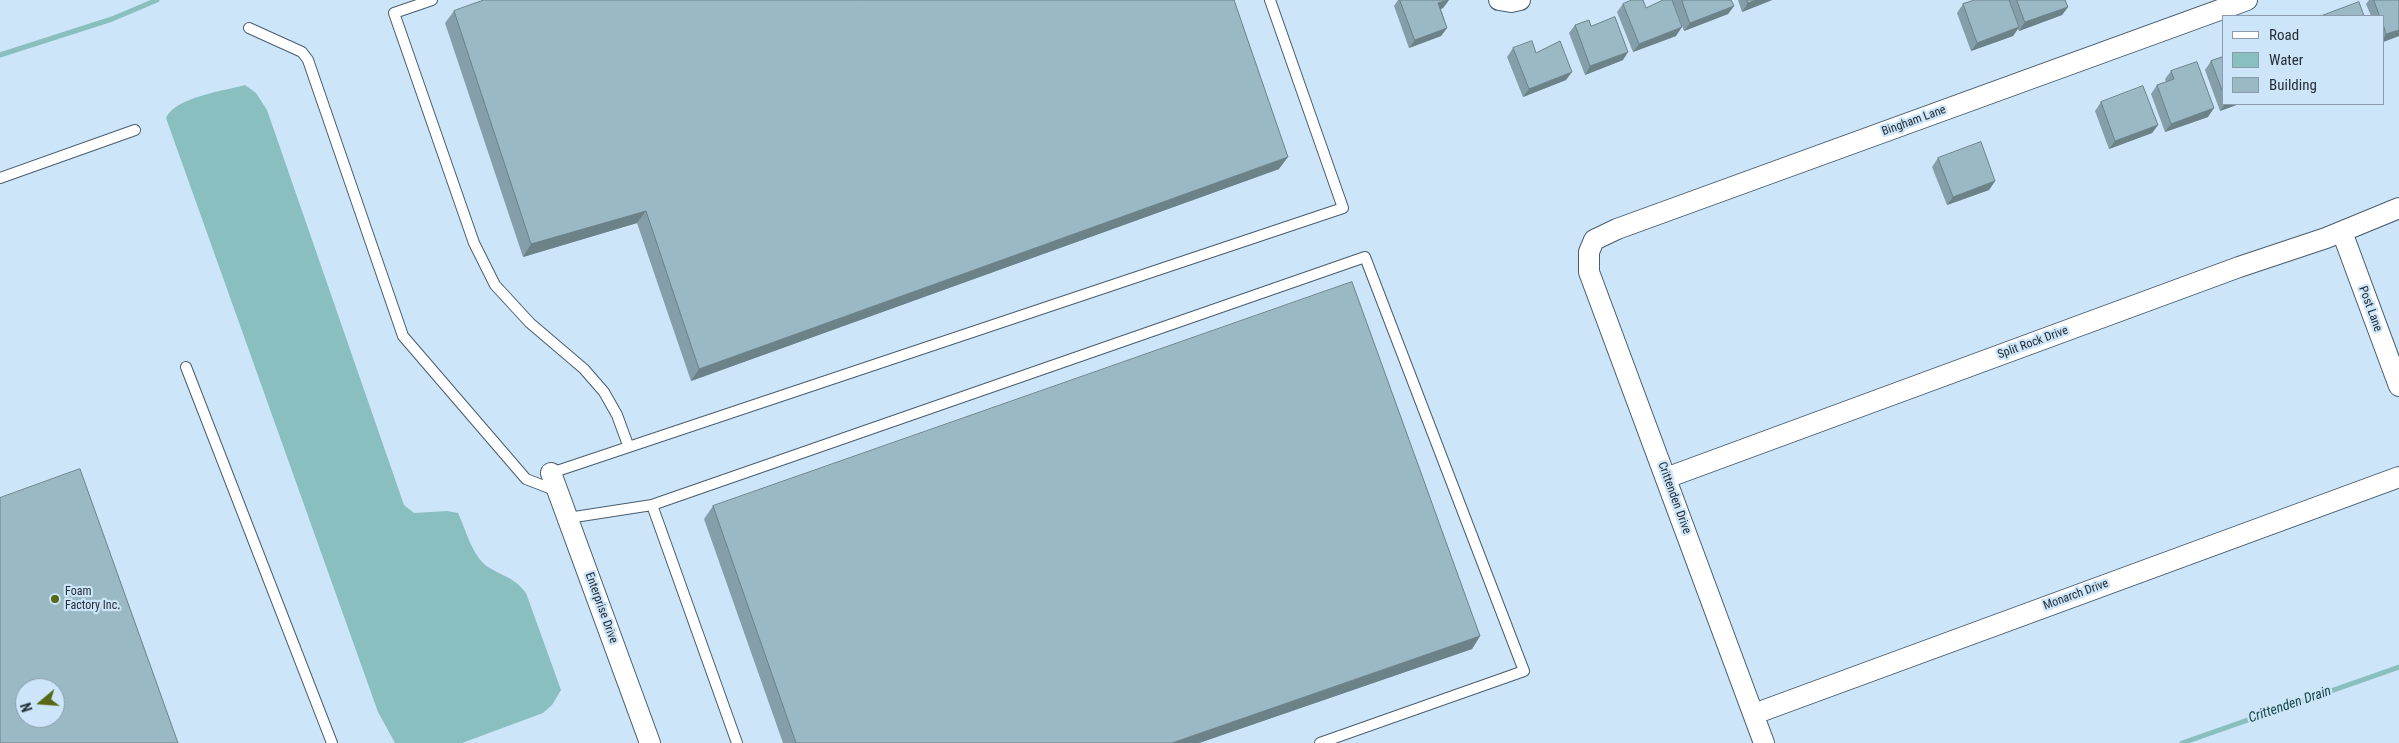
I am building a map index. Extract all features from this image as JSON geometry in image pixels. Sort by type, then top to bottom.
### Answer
[{"type":"street","points":[[1499,0],[1511,2],[1520,0]]},
{"type":"street","name":"Bingham Lane","points":[[1589,252],[1594,240],[1617,230],[2247,0]]},
{"type":"street","name":"Split Rock Drive","points":[[1666,478],[2239,267],[2342,232],[2399,208]]},
{"type":"street","name":"Post Lane","points":[[2342,232],[2399,386]]},
{"type":"street","name":"Crittenden Drive","points":[[1589,252],[1589,272],[1764,743]]},
{"type":"street","name":"Monarch Drive","points":[[1754,714],[2399,477]]},
{"type":"street","name":"Enterprise Drive","points":[[555,482],[647,742]]},
{"type":"lane","points":[[432,0],[394,13],[474,243],[495,285],[530,323],[584,369],[604,392],[628,445]]},
{"type":"lane","points":[[249,28],[302,52],[308,60],[404,336],[526,479],[555,482],[628,445],[1343,208],[1270,0]]},
{"type":"lane","points":[[0,178],[135,130]]},
{"type":"lane","points":[[568,518],[652,504],[1365,256],[1524,671],[1320,743]]},
{"type":"lane","points":[[186,367],[332,743]]},
{"type":"lane","points":[[652,504],[737,743]]},
{"type":"water","points":[[245,85],[256,93],[267,110],[404,505],[414,513],[447,511],[458,513],[470,542],[482,562],[513,580],[526,593],[561,690],[552,705],[543,713],[462,743],[395,743],[378,712],[166,118],[171,111],[189,100]]},
{"type":"building","points":[[484,0],[1234,0],[1288,157],[699,369],[646,211],[531,244],[454,11]]},
{"type":"building","points":[[1400,0],[1448,0],[1438,3],[1447,28],[1415,40]]},
{"type":"building","points":[[1632,0],[1643,0],[1646,8],[1663,0],[1672,0],[1682,27],[1639,44],[1623,4]]},
{"type":"building","points":[[1682,0],[1731,0],[1734,6],[1690,23]]},
{"type":"building","points":[[1975,0],[2009,0],[2019,27],[1977,43],[1963,4]]},
{"type":"building","points":[[2017,0],[2065,0],[2068,7],[2025,22]]},
{"type":"building","points":[[2374,0],[2399,0],[2399,30],[2386,34],[2384,15],[2380,15]]},
{"type":"building","points":[[2359,2],[2364,15],[2324,15]]},
{"type":"building","points":[[1615,17],[1628,52],[1590,66],[1575,25],[1589,20],[1591,26]]},
{"type":"building","points":[[1532,41],[1536,53],[1560,41],[1572,72],[1529,89],[1513,48]]},
{"type":"building","points":[[2222,57],[2222,90],[2211,61]]},
{"type":"building","points":[[2197,62],[2214,108],[2171,124],[2157,85],[2174,79],[2171,71]]},
{"type":"building","points":[[2143,86],[2158,125],[2115,141],[2101,102]]},
{"type":"building","points":[[1981,142],[1995,181],[1953,197],[1938,158]]},
{"type":"building","points":[[1352,282],[1480,636],[1172,743],[796,743],[713,506]]},
{"type":"building","name":"Foam Factory Inc.","points":[[80,469],[178,743],[0,743],[0,498]]},
{"type":"waterway","points":[[0,55],[112,19],[157,0]]},
{"type":"waterway","name":"Crittenden Drain","points":[[2182,743],[2399,667]]},
{"type":"place","name":"Foam Factory Inc.","points":[[55,599]]}]
